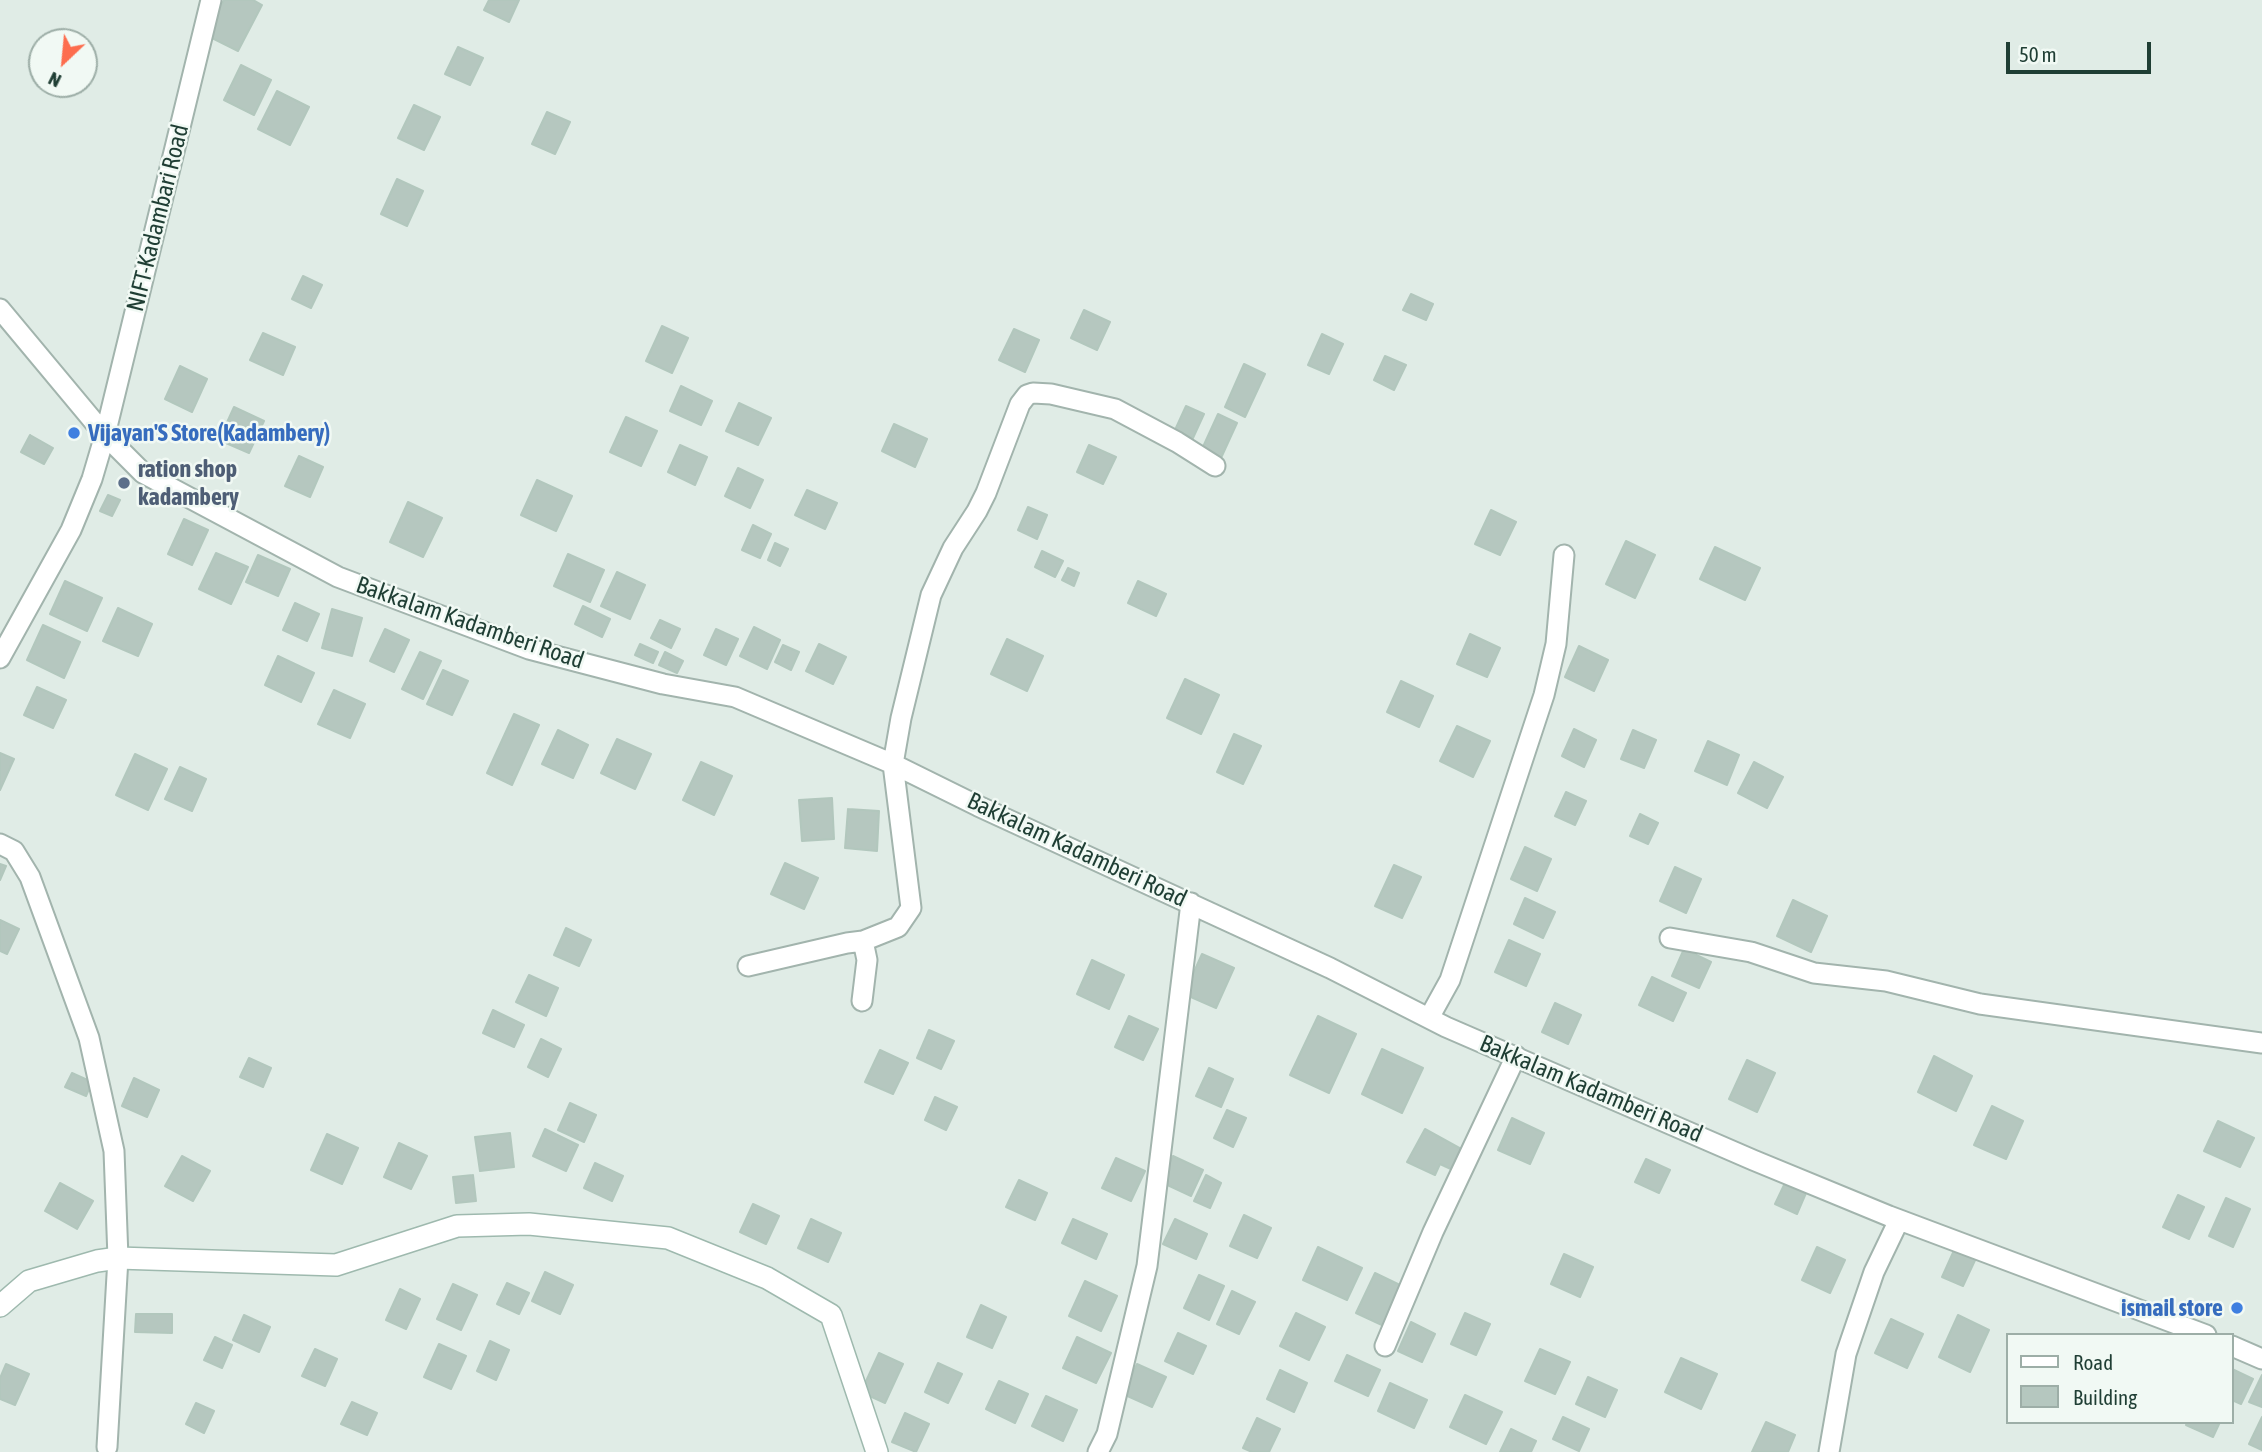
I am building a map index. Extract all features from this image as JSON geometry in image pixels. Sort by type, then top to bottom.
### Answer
[{"type":"street","name":"NIFT-Kadambari Road","points":[[0,659],[71,530],[92,479],[211,0]]},
{"type":"street","name":"Bakkalam Kadamberi Road","points":[[0,309],[105,435],[143,473],[338,577],[529,649],[663,684],[736,697],[893,764],[978,806],[1330,968],[1429,1018],[1753,1160],[1899,1220],[2201,1333]]},
{"type":"street","points":[[748,966],[863,941],[898,927],[911,908],[893,764],[909,681],[931,595],[953,548],[986,493],[1020,404],[1027,395],[1051,394],[1115,409],[1215,466]]},
{"type":"street","points":[[1429,1018],[1450,980],[1544,695],[1556,644],[1564,555]]},
{"type":"street","points":[[0,844],[14,851],[30,877],[89,1038],[114,1151],[118,1258],[107,1447]]},
{"type":"street","points":[[1098,1452],[1107,1434],[1147,1266],[1191,903]]},
{"type":"street","points":[[1671,938],[1751,952],[1814,974],[1886,981],[1980,1004],[2262,1043]]},
{"type":"street","points":[[862,1001],[867,960],[863,941]]},
{"type":"street","points":[[1385,1346],[1433,1232],[1516,1056]]},
{"type":"street","points":[[1829,1452],[1846,1354],[1874,1272],[1899,1220]]},
{"type":"street","points":[[0,1306],[29,1281],[97,1261],[118,1258],[336,1265],[457,1226],[529,1224],[668,1238],[767,1278],[831,1315],[877,1452]]},
{"type":"street","points":[[2234,1347],[2262,1359]]},
{"type":"building","points":[[224,0],[253,0],[262,5],[238,51],[206,35]]},
{"type":"building","points":[[489,0],[519,0],[509,22],[484,10]]},
{"type":"building","points":[[458,47],[483,58],[470,85],[445,74]]},
{"type":"building","points":[[241,65],[271,80],[254,115],[224,100]]},
{"type":"building","points":[[277,91],[309,107],[290,145],[258,129]]},
{"type":"building","points":[[414,105],[440,117],[424,150],[398,138]]},
{"type":"building","points":[[547,112],[570,122],[555,154],[532,144]]},
{"type":"building","points":[[397,179],[423,191],[407,226],[381,214]]},
{"type":"building","points":[[303,276],[322,285],[311,308],[292,299]]},
{"type":"building","points":[[1411,294],[1433,304],[1426,320],[1403,310]]},
{"type":"building","points":[[1084,310],[1110,322],[1097,350],[1071,338]]},
{"type":"building","points":[[662,326],[688,338],[672,373],[646,361]]},
{"type":"building","points":[[1014,329],[1039,340],[1025,372],[999,360]]},
{"type":"building","points":[[263,333],[295,347],[283,375],[250,360]]},
{"type":"building","points":[[1322,334],[1343,344],[1329,374],[1308,365]]},
{"type":"building","points":[[1385,356],[1406,365],[1394,390],[1374,380]]},
{"type":"building","points":[[1244,364],[1265,374],[1245,417],[1225,407]]},
{"type":"building","points":[[180,366],[207,379],[192,412],[165,399]]},
{"type":"building","points":[[681,386],[712,401],[701,425],[670,411]]},
{"type":"building","points":[[739,403],[771,418],[758,445],[726,431]]},
{"type":"building","points":[[1186,406],[1204,414],[1193,438],[1175,430]]},
{"type":"building","points":[[234,407],[264,421],[249,453],[219,440]]},
{"type":"building","points":[[1218,414],[1237,423],[1221,458],[1202,449]]},
{"type":"building","points":[[626,417],[657,431],[641,466],[610,452]]},
{"type":"building","points":[[894,424],[927,439],[915,467],[882,451]]},
{"type":"building","points":[[30,435],[53,448],[44,464],[21,452]]},
{"type":"building","points":[[680,445],[707,457],[695,485],[668,472]]},
{"type":"building","points":[[1089,445],[1116,457],[1103,484],[1077,472]]},
{"type":"building","points":[[299,456],[323,467],[310,497],[285,486]]},
{"type":"building","points":[[738,468],[763,480],[750,508],[725,496]]},
{"type":"building","points":[[537,480],[572,496],[556,531],[521,515]]},
{"type":"building","points":[[807,490],[837,503],[825,529],[795,515]]},
{"type":"building","points":[[108,495],[120,500],[112,516],[100,511]]},
{"type":"building","points":[[408,502],[442,518],[423,557],[390,542]]},
{"type":"building","points":[[1028,507],[1047,515],[1037,539],[1018,530]]},
{"type":"building","points":[[1491,510],[1516,522],[1500,555],[1475,544]]},
{"type":"building","points":[[184,519],[208,530],[192,565],[168,554]]},
{"type":"building","points":[[753,525],[771,534],[760,558],[742,550]]},
{"type":"building","points":[[1626,541],[1655,555],[1635,598],[1606,584]]},
{"type":"building","points":[[775,543],[788,549],[780,566],[768,560]]},
{"type":"building","points":[[1715,547],[1760,568],[1745,600],[1700,579]]},
{"type":"building","points":[[1042,551],[1063,561],[1055,577],[1035,567]]},
{"type":"building","points":[[216,553],[248,567],[231,604],[199,589]]},
{"type":"building","points":[[568,554],[604,570],[590,602],[554,586]]},
{"type":"building","points":[[258,555],[290,569],[278,596],[246,582]]},
{"type":"building","points":[[1068,568],[1079,573],[1074,586],[1062,580]]},
{"type":"building","points":[[617,572],[645,585],[630,619],[601,606]]},
{"type":"building","points":[[65,581],[102,598],[87,631],[50,614]]},
{"type":"building","points":[[1138,581],[1166,594],[1156,616],[1128,603]]},
{"type":"building","points":[[295,603],[319,614],[307,641],[283,630]]},
{"type":"building","points":[[583,606],[610,619],[602,637],[575,624]]},
{"type":"building","points":[[118,608],[152,624],[138,656],[103,641]]},
{"type":"building","points":[[332,609],[362,618],[352,656],[322,648]]},
{"type":"building","points":[[660,620],[680,629],[671,648],[651,638]]},
{"type":"building","points":[[43,625],[80,642],[64,678],[27,660]]},
{"type":"building","points":[[754,627],[780,640],[767,669],[740,656]]},
{"type":"building","points":[[385,629],[409,640],[394,672],[370,661]]},
{"type":"building","points":[[716,629],[738,639],[726,665],[704,655]]},
{"type":"building","points":[[1470,634],[1500,648],[1487,677],[1457,664]]},
{"type":"building","points":[[1007,639],[1043,656],[1027,691],[991,674]]},
{"type":"building","points":[[640,644],[658,652],[653,663],[635,655]]},
{"type":"building","points":[[819,644],[846,657],[833,684],[806,671]]},
{"type":"building","points":[[783,645],[799,652],[791,670],[775,662]]},
{"type":"building","points":[[1579,646],[1608,660],[1594,691],[1565,677]]},
{"type":"building","points":[[420,652],[441,661],[423,699],[402,689]]},
{"type":"building","points":[[665,652],[683,661],[677,673],[659,665]]},
{"type":"building","points":[[278,656],[314,673],[301,702],[265,685]]},
{"type":"building","points":[[443,670],[468,681],[452,715],[427,704]]},
{"type":"building","points":[[1185,679],[1219,695],[1201,734],[1167,718]]},
{"type":"building","points":[[1401,681],[1433,696],[1419,727],[1387,712]]},
{"type":"building","points":[[37,687],[66,700],[53,728],[24,715]]},
{"type":"building","points":[[334,690],[365,704],[350,738],[318,724]]},
{"type":"building","points":[[514,714],[539,725],[512,785],[487,773]]},
{"type":"building","points":[[1457,726],[1490,741],[1473,777],[1440,761]]},
{"type":"building","points":[[1574,729],[1596,740],[1584,767],[1562,756]]},
{"type":"building","points":[[558,730],[588,745],[573,778],[542,764]]},
{"type":"building","points":[[1633,730],[1656,740],[1644,768],[1621,759]]},
{"type":"building","points":[[1234,734],[1261,746],[1243,784],[1217,772]]},
{"type":"building","points":[[617,739],[651,754],[635,789],[601,773]]},
{"type":"building","points":[[1708,741],[1739,755],[1727,785],[1695,771]]},
{"type":"building","points":[[0,753],[14,759],[0,790]]},
{"type":"building","points":[[135,754],[167,769],[148,810],[116,795]]},
{"type":"building","points":[[701,762],[732,776],[714,815],[683,800]]},
{"type":"building","points":[[1754,762],[1783,777],[1767,808],[1738,793]]},
{"type":"building","points":[[180,767],[206,779],[192,811],[165,799]]},
{"type":"building","points":[[1566,792],[1586,801],[1575,825],[1555,816]]},
{"type":"building","points":[[832,798],[834,839],[802,841],[799,800]]},
{"type":"building","points":[[848,809],[879,811],[877,851],[845,848]]},
{"type":"building","points":[[1640,814],[1658,823],[1648,844],[1630,836]]},
{"type":"building","points":[[1525,847],[1551,859],[1537,891],[1511,879]]},
{"type":"building","points":[[785,863],[818,878],[804,909],[771,894]]},
{"type":"building","points":[[0,864],[6,866],[0,880]]},
{"type":"building","points":[[1394,865],[1421,877],[1402,918],[1375,906]]},
{"type":"building","points":[[1675,867],[1701,879],[1686,913],[1660,901]]},
{"type":"building","points":[[1525,898],[1555,912],[1543,938],[1514,924]]},
{"type":"building","points":[[1793,900],[1827,916],[1811,952],[1777,936]]},
{"type":"building","points":[[0,920],[19,929],[7,954],[0,951]]},
{"type":"building","points":[[566,928],[591,940],[579,966],[554,955]]},
{"type":"building","points":[[1509,940],[1540,954],[1526,986],[1495,972]]},
{"type":"building","points":[[1684,949],[1711,962],[1699,988],[1672,976]]},
{"type":"building","points":[[1202,954],[1234,968],[1216,1008],[1184,994]]},
{"type":"building","points":[[1092,960],[1124,975],[1109,1009],[1077,994]]},
{"type":"building","points":[[529,975],[558,988],[546,1016],[516,1002]]},
{"type":"building","points":[[1652,977],[1686,993],[1673,1021],[1639,1005]]},
{"type":"building","points":[[1555,1003],[1581,1015],[1568,1044],[1542,1032]]},
{"type":"building","points":[[493,1010],[524,1025],[514,1047],[483,1033]]},
{"type":"building","points":[[1129,1016],[1158,1029],[1143,1060],[1115,1047]]},
{"type":"building","points":[[1318,1016],[1356,1034],[1329,1093],[1290,1075]]},
{"type":"building","points":[[929,1030],[954,1041],[941,1069],[917,1058]]},
{"type":"building","points":[[541,1039],[561,1049],[548,1077],[528,1067]]},
{"type":"building","points":[[1382,1049],[1423,1068],[1402,1113],[1362,1094]]},
{"type":"building","points":[[880,1050],[908,1063],[893,1094],[865,1082]]},
{"type":"building","points":[[1934,1056],[1972,1076],[1956,1111],[1918,1092]]},
{"type":"building","points":[[249,1058],[271,1068],[263,1087],[240,1077]]},
{"type":"building","points":[[1747,1060],[1775,1073],[1757,1112],[1729,1099]]},
{"type":"building","points":[[1209,1068],[1233,1079],[1221,1107],[1196,1096]]},
{"type":"building","points":[[72,1073],[92,1082],[86,1096],[65,1087]]},
{"type":"building","points":[[134,1078],[159,1090],[147,1117],[122,1106]]},
{"type":"building","points":[[935,1097],[957,1107],[946,1130],[925,1120]]},
{"type":"building","points":[[570,1103],[596,1115],[584,1142],[558,1130]]},
{"type":"building","points":[[1992,1106],[2023,1121],[2006,1159],[1974,1145]]},
{"type":"building","points":[[1227,1110],[1246,1118],[1233,1147],[1214,1138]]},
{"type":"building","points":[[1512,1118],[1544,1133],[1530,1164],[1498,1150]]},
{"type":"building","points":[[2218,1121],[2254,1138],[2240,1167],[2204,1151]]},
{"type":"building","points":[[545,1129],[578,1145],[566,1171],[533,1156]]},
{"type":"building","points":[[1425,1129],[1463,1150],[1453,1170],[1440,1164],[1435,1175],[1407,1162]]},
{"type":"building","points":[[510,1133],[514,1167],[480,1171],[475,1137]]},
{"type":"building","points":[[327,1134],[358,1148],[342,1184],[311,1170]]},
{"type":"building","points":[[399,1143],[427,1156],[411,1189],[384,1177]]},
{"type":"building","points":[[182,1156],[210,1171],[193,1201],[165,1186]]},
{"type":"building","points":[[1173,1156],[1203,1170],[1191,1196],[1161,1182]]},
{"type":"building","points":[[1116,1158],[1145,1171],[1131,1201],[1102,1188]]},
{"type":"building","points":[[1646,1159],[1670,1170],[1659,1193],[1635,1182]]},
{"type":"building","points":[[595,1163],[623,1176],[612,1201],[584,1188]]},
{"type":"building","points":[[473,1175],[476,1201],[456,1203],[453,1177]]},
{"type":"building","points":[[1206,1175],[1221,1183],[1210,1208],[1194,1201]]},
{"type":"building","points":[[1019,1180],[1047,1193],[1035,1220],[1006,1207]]},
{"type":"building","points":[[60,1183],[93,1201],[77,1229],[45,1211]]},
{"type":"building","points":[[1785,1183],[1806,1193],[1797,1214],[1775,1204]]},
{"type":"building","points":[[2178,1195],[2204,1207],[2189,1239],[2163,1227]]},
{"type":"building","points":[[2226,1198],[2250,1209],[2233,1247],[2209,1236]]},
{"type":"building","points":[[753,1204],[779,1216],[766,1244],[740,1232]]},
{"type":"building","points":[[1244,1215],[1271,1228],[1257,1258],[1230,1246]]},
{"type":"building","points":[[811,1219],[841,1233],[828,1262],[798,1248]]},
{"type":"building","points":[[1073,1219],[1107,1234],[1096,1259],[1062,1243]]},
{"type":"building","points":[[1175,1219],[1207,1234],[1196,1259],[1163,1244]]},
{"type":"building","points":[[1956,1246],[1977,1256],[1963,1286],[1942,1277]]},
{"type":"building","points":[[1318,1247],[1362,1268],[1347,1300],[1303,1280]]},
{"type":"building","points":[[1817,1247],[1845,1260],[1830,1293],[1802,1280]]},
{"type":"building","points":[[1564,1254],[1593,1267],[1580,1297],[1551,1284]]},
{"type":"building","points":[[545,1272],[573,1285],[560,1314],[532,1301]]},
{"type":"building","points":[[1375,1273],[1402,1286],[1384,1326],[1356,1313]]},
{"type":"building","points":[[1199,1275],[1224,1286],[1209,1320],[1184,1308]]},
{"type":"building","points":[[1085,1281],[1117,1296],[1101,1331],[1069,1316]]},
{"type":"building","points":[[507,1283],[529,1293],[519,1314],[497,1304]]},
{"type":"building","points":[[453,1284],[477,1295],[461,1330],[437,1319]]},
{"type":"building","points":[[400,1289],[420,1299],[406,1329],[386,1320]]},
{"type":"building","points":[[1232,1291],[1255,1302],[1239,1334],[1217,1324]]},
{"type":"building","points":[[981,1305],[1006,1317],[992,1348],[967,1337]]},
{"type":"building","points":[[1296,1313],[1325,1327],[1309,1360],[1280,1346]]},
{"type":"building","points":[[1465,1313],[1490,1324],[1476,1355],[1451,1344]]},
{"type":"building","points":[[136,1314],[172,1314],[172,1333],[135,1332]]},
{"type":"building","points":[[244,1315],[270,1327],[259,1352],[233,1340]]},
{"type":"building","points":[[1958,1315],[1989,1330],[1970,1372],[1939,1357]]},
{"type":"building","points":[[1891,1319],[1923,1334],[1907,1368],[1875,1353]]},
{"type":"building","points":[[1411,1322],[1435,1334],[1422,1362],[1398,1351]]},
{"type":"building","points":[[1178,1333],[1206,1346],[1193,1374],[1165,1361]]},
{"type":"building","points":[[215,1337],[232,1345],[222,1368],[204,1360]]},
{"type":"building","points":[[1077,1337],[1111,1353],[1096,1383],[1063,1368]]},
{"type":"building","points":[[490,1341],[509,1350],[496,1380],[477,1371]]},
{"type":"building","points":[[439,1344],[466,1356],[451,1389],[424,1377]]},
{"type":"building","points":[[315,1349],[337,1359],[325,1386],[302,1376]]},
{"type":"building","points":[[1540,1349],[1570,1362],[1555,1394],[1525,1381]]},
{"type":"building","points":[[879,1353],[903,1364],[885,1403],[861,1392]]},
{"type":"building","points":[[1347,1355],[1380,1370],[1368,1396],[1335,1381]]},
{"type":"building","points":[[1681,1358],[1717,1374],[1701,1409],[1665,1392]]},
{"type":"building","points":[[938,1363],[962,1374],[948,1403],[925,1392]]},
{"type":"building","points":[[6,1364],[29,1374],[15,1405],[0,1399],[0,1378]]},
{"type":"building","points":[[1137,1364],[1166,1377],[1152,1407],[1123,1394]]},
{"type":"building","points":[[1280,1370],[1307,1383],[1294,1412],[1267,1399]]},
{"type":"building","points":[[2234,1370],[2253,1379],[2241,1404],[2234,1401]]},
{"type":"building","points":[[2262,1375],[2262,1407],[2249,1402]]},
{"type":"building","points":[[1588,1377],[1617,1390],[1605,1417],[1576,1404]]},
{"type":"building","points":[[999,1381],[1028,1394],[1015,1423],[986,1409]]},
{"type":"building","points":[[1390,1383],[1427,1400],[1414,1428],[1378,1411]]},
{"type":"building","points":[[1465,1395],[1502,1412],[1486,1444],[1450,1427]]},
{"type":"building","points":[[1046,1396],[1077,1410],[1063,1441],[1032,1426]]},
{"type":"building","points":[[352,1402],[377,1413],[367,1435],[341,1424]]},
{"type":"building","points":[[196,1403],[214,1411],[204,1433],[186,1424]]},
{"type":"building","points":[[905,1413],[929,1424],[916,1452],[892,1442]]},
{"type":"building","points":[[1563,1417],[1589,1429],[1579,1451],[1553,1439]]},
{"type":"building","points":[[2262,1417],[2262,1450],[2249,1444]]},
{"type":"building","points":[[1257,1418],[1280,1429],[1269,1452],[1252,1452],[1243,1448]]},
{"type":"building","points":[[1766,1422],[1795,1435],[1788,1452],[1752,1452]]},
{"type":"building","points":[[2186,1424],[2219,1424],[2213,1437]]},
{"type":"building","points":[[1511,1429],[1536,1441],[1531,1452],[1500,1452]]},
{"type":"place","name":"Vijayan'S Store(Kadambery)","points":[[74,433]]},
{"type":"place","name":"ration shop kadambery","points":[[124,483]]},
{"type":"place","name":"ismail store","points":[[2237,1308]]}]
